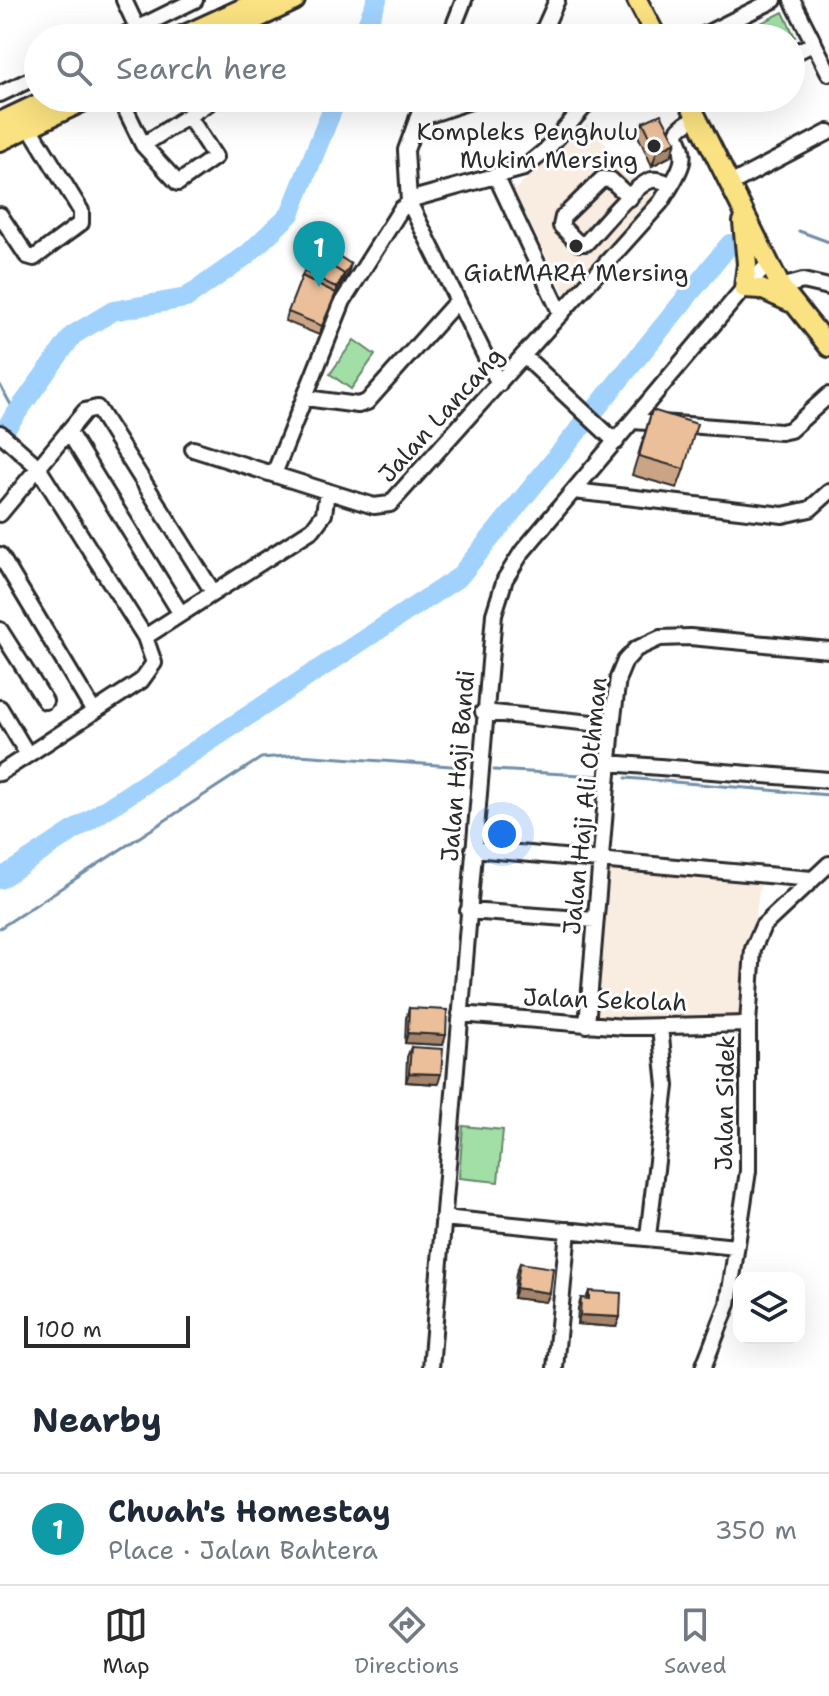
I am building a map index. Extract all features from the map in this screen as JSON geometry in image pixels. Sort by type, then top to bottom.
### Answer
[{"type":"highway","points":[[214,24],[259,5],[294,0]]},
{"type":"highway","points":[[233,24],[259,5]]},
{"type":"highway","points":[[0,123],[24,112]]},
{"type":"highway","points":[[0,140],[58,112]]},
{"type":"main road","points":[[637,0],[648,24]]},
{"type":"main road","points":[[694,112],[786,295],[829,347]]},
{"type":"main road","points":[[741,207],[747,264],[744,288],[786,295]]},
{"type":"street","points":[[124,0],[136,24]]},
{"type":"street","points":[[155,24],[195,0]]},
{"type":"street","points":[[455,24],[464,0]]},
{"type":"street","points":[[546,24],[557,0]]},
{"type":"street","points":[[726,24],[774,0]]},
{"type":"street","points":[[792,0],[804,24]]},
{"type":"street","points":[[805,25],[829,73]]},
{"type":"street","points":[[805,48],[814,43]]},
{"type":"street","points":[[0,94],[24,83]]},
{"type":"street","points":[[127,112],[143,145],[173,181],[183,182],[215,157],[189,117]]},
{"type":"street","points":[[143,145],[196,112]]},
{"type":"street","points":[[420,112],[406,150],[409,202],[499,384]]},
{"type":"street","points":[[417,119],[438,112]]},
{"type":"street","points":[[274,474],[343,301],[409,202],[497,178],[535,160],[579,112]]},
{"type":"street","name":"Jalan Lancang","points":[[193,449],[374,506],[390,504],[661,202],[681,163],[676,133],[679,127],[697,117]]},
{"type":"street","points":[[0,215],[27,256],[34,258],[81,223],[81,211],[29,126]]},
{"type":"street","points":[[730,184],[829,132]]},
{"type":"street","points":[[497,178],[561,314]]},
{"type":"street","points":[[630,198],[611,180],[602,179],[563,217],[561,226],[578,243],[586,243],[650,180],[671,184]]},
{"type":"street","name":"Jalan Haji Bandi","points":[[431,1368],[483,712],[494,614],[505,579],[522,552],[744,288],[769,264]]},
{"type":"street","points":[[786,295],[797,281],[829,287]]},
{"type":"street","points":[[306,398],[358,405],[367,402],[457,301]]},
{"type":"street","points":[[524,356],[616,442]]},
{"type":"street","points":[[634,421],[781,432],[790,430],[829,395]]},
{"type":"street","points":[[0,514],[85,411],[101,410],[213,592]]},
{"type":"street","points":[[68,431],[181,614]]},
{"type":"street","points":[[0,433],[37,466],[145,637],[154,663],[141,681],[0,773]]},
{"type":"street","points":[[145,637],[320,522],[327,491]]},
{"type":"street","points":[[574,491],[783,515],[810,509],[829,492]]},
{"type":"street","points":[[0,555],[94,712]]},
{"type":"street","points":[[0,630],[45,701]]},
{"type":"street","name":"Jalan Haji Ali Othman","points":[[587,1025],[608,763],[618,678],[625,661],[636,649],[660,638],[690,637],[829,650]]},
{"type":"street","points":[[0,708],[28,755]]},
{"type":"street","points":[[483,712],[612,725]]},
{"type":"street","points":[[608,763],[829,780]]},
{"type":"street","points":[[473,849],[812,879]]},
{"type":"street","name":"Jalan Sidek","points":[[703,1368],[728,1304],[748,1171],[748,1024],[757,935],[829,864]]},
{"type":"street","points":[[468,911],[595,920]]},
{"type":"street","name":"Jalan Sekolah","points":[[460,1014],[587,1025],[660,1027],[748,1024]]},
{"type":"street","points":[[648,1236],[666,1086],[660,1027]]},
{"type":"street","points":[[443,1218],[736,1247]]},
{"type":"street","points":[[555,1368],[568,1230]]},
{"type":"shaded area","name":"GiatMARA Mersing","points":[[587,124],[657,199],[565,294],[514,190]]},
{"type":"shaded area","points":[[607,866],[761,880],[740,1020],[595,1017]]},
{"type":"green space","points":[[783,12],[789,24],[759,24]]},
{"type":"green space","points":[[354,340],[375,355],[351,389],[330,374]]},
{"type":"green space","points":[[463,1126],[503,1130],[498,1182],[459,1178]]},
{"type":"building","points":[[661,114],[676,142],[657,151],[643,122]]},
{"type":"building","points":[[319,243],[351,264],[342,279],[344,274],[313,254]]},
{"type":"building","points":[[312,254],[344,274],[337,288],[304,271]]},
{"type":"building","points":[[302,276],[336,293],[322,326],[288,312]]},
{"type":"building","points":[[652,410],[697,424],[684,469],[639,456]]},
{"type":"building","points":[[409,1008],[447,1010],[446,1035],[408,1033]]},
{"type":"building","points":[[411,1047],[443,1049],[441,1074],[409,1073]]},
{"type":"building","points":[[520,1263],[553,1268],[550,1293],[516,1288]]},
{"type":"building","points":[[589,1291],[621,1293],[620,1317],[580,1315],[581,1298],[589,1299]]},
{"type":"waterway","points":[[367,24],[377,0]]},
{"type":"waterway","points":[[0,436],[73,335],[113,311],[186,298],[248,254],[290,214],[331,112]]},
{"type":"waterway","points":[[799,231],[829,242]]},
{"type":"waterway","points":[[0,879],[459,577],[730,244]]},
{"type":"waterway","points":[[0,385],[16,414]]},
{"type":"waterway","points":[[0,928],[261,758],[299,755],[465,767]]},
{"type":"waterway","points":[[494,770],[598,776]]},
{"type":"waterway","points":[[626,778],[829,795]]},
{"type":"place","name":"Kompleks Penghulu Mukim Mersing","points":[[654,146]]},
{"type":"place","name":"GiatMARA Mersing","points":[[576,246]]},
{"type":"place","name":"Chuah's Homestay","points":[[319,287]]}]
